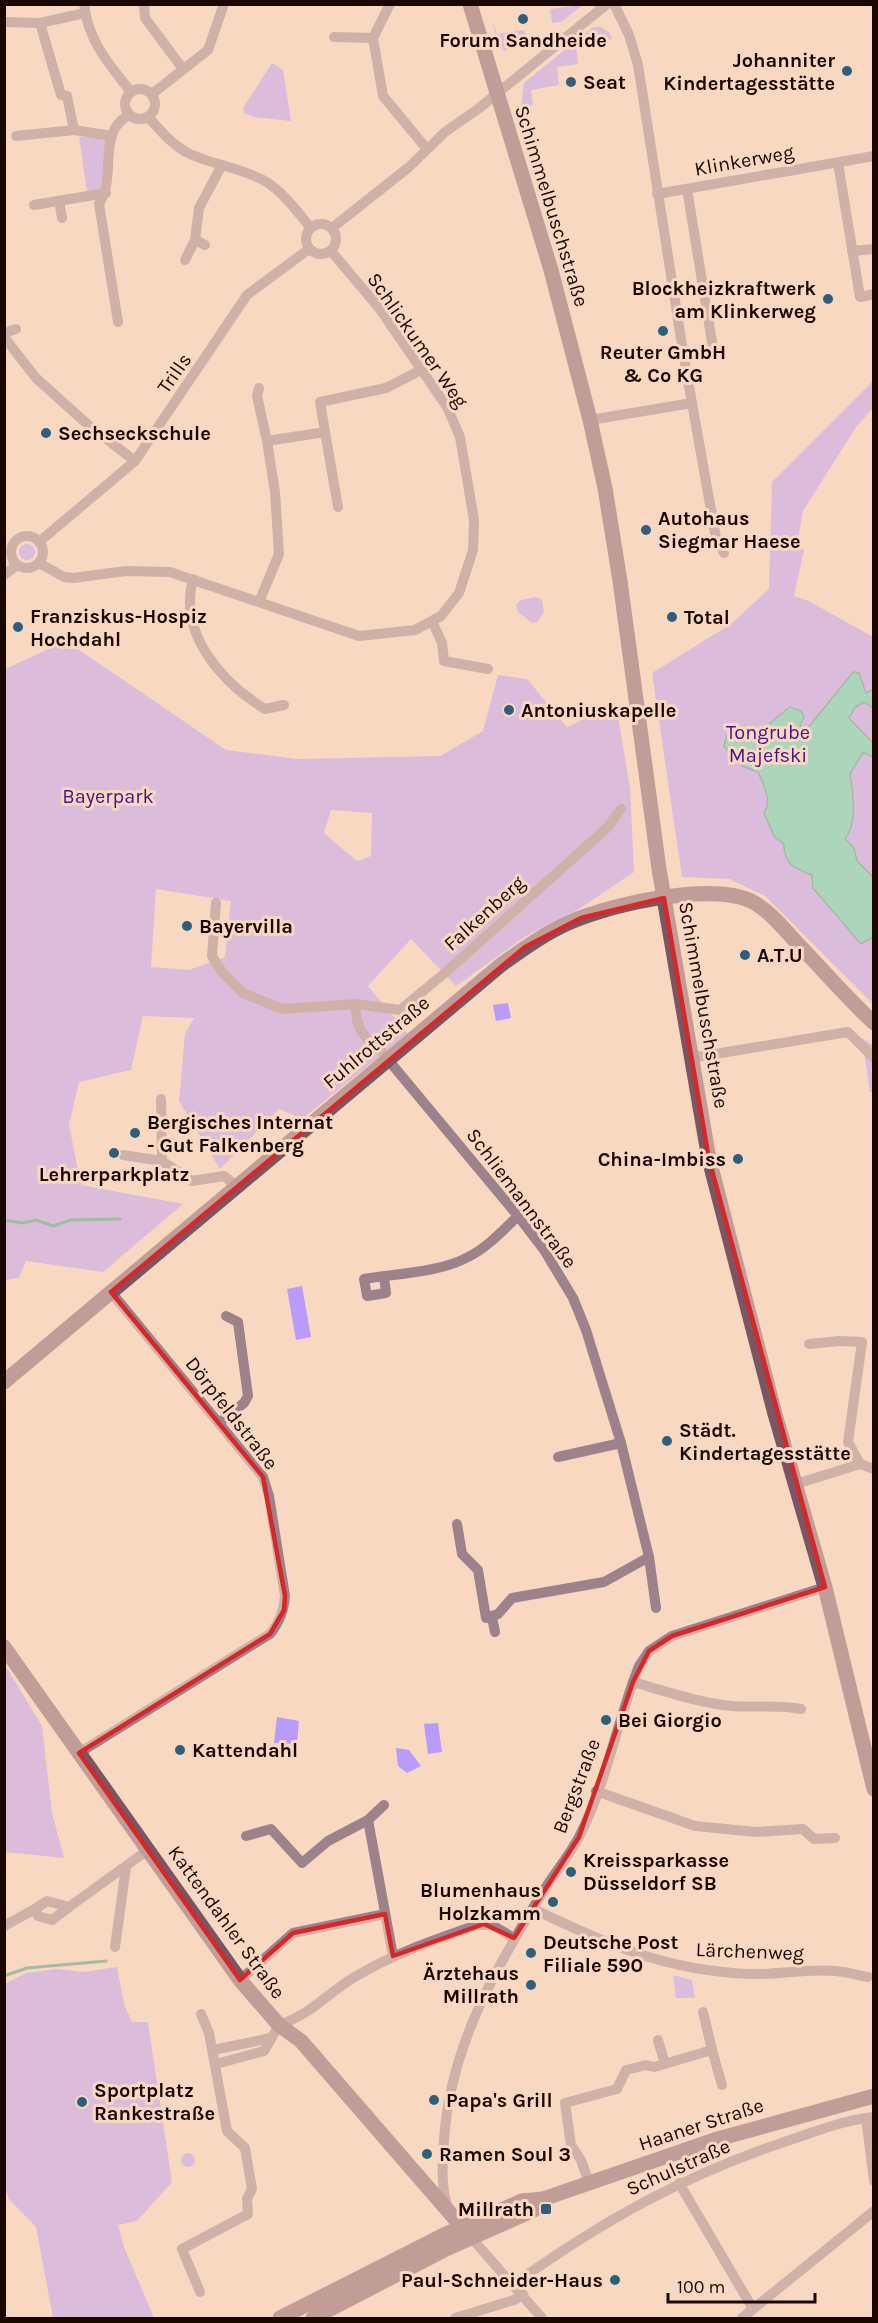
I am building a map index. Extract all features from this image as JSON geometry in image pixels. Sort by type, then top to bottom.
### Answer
[{"type":"main road","name":"Schimmelbuschstraße","points":[[470,4],[495,93],[552,270],[590,420],[605,488],[620,581],[664,898],[691,1058],[715,1180],[825,1587],[873,1789]]},
{"type":"main road","name":"Fuhlrottstraße","points":[[4,1382],[502,964],[560,926],[601,911],[664,898],[716,892],[729,893],[750,901],[773,918],[873,1023]]},
{"type":"main road","name":"Kattendahler Straße","points":[[4,1647],[275,2032],[301,2041],[468,2234]]},
{"type":"main road","name":"Haaner Straße","points":[[313,2319],[444,2250],[522,2201],[543,2199],[735,2133],[873,2096]]},
{"type":"main road","name":"Haaner Straße","points":[[280,2319],[444,2235],[468,2234]]},
{"type":"street","points":[[144,4],[145,18],[183,69]]},
{"type":"street","points":[[152,94],[208,50],[224,4]]},
{"type":"street","points":[[390,4],[373,38],[383,96],[426,148]]},
{"type":"street","points":[[332,228],[409,167],[426,148],[478,109],[607,4]]},
{"type":"street","points":[[614,4],[629,34],[638,65],[684,358],[716,538],[724,554]]},
{"type":"street","points":[[4,22],[40,22],[84,9],[99,52],[131,92]]},
{"type":"street","points":[[40,22],[61,95],[67,96],[74,130]]},
{"type":"street","points":[[334,37],[373,38]]},
{"type":"street","points":[[141,88],[152,94],[156,105],[149,118],[139,120],[129,114],[125,103],[131,92],[141,88]]},
{"type":"street","points":[[118,322],[99,204],[106,193],[115,127],[129,114]]},
{"type":"street","points":[[149,118],[167,138],[189,154],[267,182],[283,196],[310,227]]},
{"type":"street","points":[[16,135],[74,130],[112,136]]},
{"type":"street","name":"Klinkerweg","points":[[657,194],[873,156]]},
{"type":"street","points":[[838,163],[860,297],[873,294]]},
{"type":"street","points":[[185,260],[195,240],[199,208],[222,165]]},
{"type":"street","points":[[684,358],[706,354],[713,348],[687,189]]},
{"type":"street","points":[[34,205],[106,193]]},
{"type":"street","points":[[59,201],[62,218]]},
{"type":"street","points":[[322,223],[332,228],[337,239],[331,250],[320,254],[309,249],[306,237],[310,227],[322,223]]},
{"type":"street","points":[[195,240],[205,245]]},
{"type":"street","name":"Trills","points":[[39,542],[135,461],[247,295],[309,249]]},
{"type":"street","points":[[852,251],[873,249]]},
{"type":"street","name":"Schlickumer Weg","points":[[331,250],[379,308],[447,407],[460,436],[474,520],[473,550],[459,593],[433,623]]},
{"type":"street","points":[[16,329],[4,335],[36,378],[86,423],[135,461]]},
{"type":"street","points":[[338,507],[320,402],[386,388],[421,370]]},
{"type":"street","points":[[259,388],[257,396],[275,492],[279,554],[259,602]]},
{"type":"street","points":[[590,420],[692,403]]},
{"type":"street","points":[[267,441],[325,432]]},
{"type":"street","points":[[4,534],[14,544]]},
{"type":"street","points":[[26,537],[39,542],[42,554],[39,563],[28,568],[17,565],[12,557],[14,544],[26,537]]},
{"type":"street","points":[[39,563],[64,577],[73,578],[145,570],[170,572],[359,636],[415,630],[433,623],[442,643],[444,661],[488,669]]},
{"type":"street","points":[[4,575],[17,565]]},
{"type":"street","points":[[193,579],[188,610],[196,637],[202,648],[228,678],[256,703],[266,709],[284,705]]},
{"type":"street","name":"Falkenberg","points":[[216,903],[212,956],[243,993],[282,1009],[356,1004],[400,1010],[447,972],[608,827],[621,809]]},
{"type":"street","points":[[356,1004],[355,1020],[362,1036],[388,1059]]},
{"type":"street","points":[[691,1058],[848,1032],[873,1058]]},
{"type":"street","name":"Schliemannstraße","points":[[388,1059],[518,1216],[544,1250],[573,1298],[586,1330],[621,1443],[649,1557],[656,1608]]},
{"type":"street","points":[[161,1099],[162,1161]]},
{"type":"street","points":[[123,1155],[162,1161],[192,1181],[224,1176],[237,1186]]},
{"type":"street","points":[[384,1276],[451,1264],[469,1257],[518,1216]]},
{"type":"street","name":"Dörpfeldstraße","points":[[79,1753],[270,1634],[278,1624],[284,1610],[285,1596],[267,1490],[258,1470],[111,1292]]},
{"type":"street","points":[[220,1422],[244,1403],[249,1389],[238,1322],[226,1316]]},
{"type":"street","points":[[809,1344],[839,1341],[862,1342],[848,1442],[860,1464]]},
{"type":"street","points":[[558,1457],[621,1443]]},
{"type":"street","points":[[796,1484],[860,1464],[873,1469]]},
{"type":"street","points":[[457,1524],[462,1554],[478,1570],[486,1618],[498,1614],[512,1598],[604,1582],[649,1557]]},
{"type":"street","name":"Bergstraße","points":[[451,2217],[444,2198],[443,2172],[450,2092],[460,2055],[485,1990],[514,1938],[579,1837],[633,1682],[649,1651],[672,1636],[825,1587]]},
{"type":"street","points":[[492,1617],[495,1632]]},
{"type":"street","points":[[633,1682],[686,1698],[732,1706],[785,1705],[801,1709]]},
{"type":"street","points":[[596,1791],[695,1826],[756,1832],[804,1829],[814,1839],[835,1838]]},
{"type":"street","points":[[246,1836],[271,1829],[302,1863],[328,1841],[369,1820],[384,1805]]},
{"type":"street","points":[[369,1820],[393,1956]]},
{"type":"street","points":[[34,1909],[38,1916],[52,1920],[148,1850]]},
{"type":"street","points":[[115,1947],[126,1867]]},
{"type":"street","points":[[4,1926],[46,1901],[69,1907]]},
{"type":"street","name":"Lärchenweg","points":[[533,1909],[608,1944],[652,1960],[693,1969],[751,1974],[836,1971],[868,1977]]},
{"type":"street","points":[[240,1980],[293,1933],[385,1914]]},
{"type":"street","points":[[213,2050],[275,2032],[303,2017],[351,1979],[393,1956],[477,1925],[492,1925],[514,1938]]},
{"type":"street","points":[[703,2012],[722,2085]]},
{"type":"street","points":[[200,2292],[182,2249],[248,2214],[247,2199],[252,2189],[245,2148],[227,2131],[213,2050],[201,2014]]},
{"type":"street","points":[[216,2064],[264,2051],[275,2032]]},
{"type":"street","points":[[658,2040],[665,2064]]},
{"type":"street","points":[[589,2183],[581,2160],[571,2145],[565,2103],[617,2089],[626,2070],[646,2065],[654,2067],[712,2050]]},
{"type":"street","points":[[870,2118],[873,2181]]},
{"type":"street","name":"Schulstraße","points":[[514,2284],[580,2237],[679,2183],[763,2149],[844,2122],[870,2118]]},
{"type":"street","points":[[425,2187],[443,2172]]},
{"type":"street","points":[[679,2183],[753,2309]]},
{"type":"street","points":[[742,2319],[873,2211]]},
{"type":"street","points":[[468,2234],[523,2294],[542,2319]]},
{"type":"street","points":[[455,2319],[514,2300],[523,2294]]},
{"type":"highlighted area","points":[[664,898],[709,1159],[825,1587],[672,1636],[649,1651],[633,1682],[579,1837],[514,1938],[484,1924],[393,1956],[385,1914],[293,1933],[240,1980],[79,1753],[270,1634],[284,1610],[285,1596],[263,1477],[111,1292],[525,947],[581,918]]},
{"type":"green space","points":[[583,5],[561,22],[552,23],[550,9]]},
{"type":"green space","points":[[492,20],[497,34],[524,30],[527,42],[504,51],[497,40]]},
{"type":"green space","points":[[593,27],[601,27],[609,32],[612,39],[576,45],[578,64],[557,67],[559,85],[531,90],[533,105],[521,107],[524,83]]},
{"type":"green space","points":[[272,63],[283,70],[291,121],[254,117],[244,113],[243,108]]},
{"type":"green space","points":[[79,137],[95,137],[108,141],[103,189],[87,192]]},
{"type":"green space","name":"Tongrube Majefski","points":[[873,381],[873,408],[856,427],[803,511],[797,545],[804,550],[794,596],[809,601],[873,637],[873,1004],[765,896],[729,879],[682,877],[652,673],[731,624],[769,589],[772,482]]},
{"type":"green space","points":[[24,544],[30,544],[35,552],[33,558],[24,560],[19,555],[19,549]]},
{"type":"green space","points":[[536,597],[542,600],[544,612],[537,622],[532,623],[518,612],[516,605],[521,600]]},
{"type":"green space","name":"Bayerpark","points":[[66,641],[226,750],[297,759],[440,756],[483,731],[498,675],[527,679],[567,727],[616,703],[630,789],[634,872],[579,909],[526,936],[456,986],[411,939],[368,986],[408,1034],[302,1119],[279,1109],[220,1169],[179,1101],[185,1034],[194,1018],[143,1016],[131,1070],[79,1082],[69,1125],[81,1185],[183,1204],[103,1272],[26,1261],[19,1278],[5,1280],[5,669]],"holes":[[[331,810],[372,813],[371,856],[357,861],[324,833]],[[156,889],[231,901],[225,957],[189,970],[151,967]]]},
{"type":"green space","points":[[508,1003],[511,1018],[496,1021],[493,1005]]},
{"type":"green space","points":[[862,1038],[873,1045],[873,1092],[870,1092]]},
{"type":"green space","points":[[302,1286],[311,1337],[296,1340],[287,1289]]},
{"type":"green space","points":[[5,1665],[42,1726],[52,1813],[64,1858],[5,1852]]},
{"type":"green space","points":[[277,1717],[299,1721],[297,1744],[274,1743]]},
{"type":"green space","points":[[438,1723],[442,1752],[428,1754],[424,1724]]},
{"type":"green space","points":[[396,1748],[409,1750],[421,1766],[407,1773],[398,1766]]},
{"type":"green space","name":"Sportplatz Rankestraße","points":[[117,1967],[124,2004],[132,2022],[148,2022],[172,2182],[137,2221],[118,2225],[124,2247],[154,2318],[53,2318],[36,2227],[9,2199],[5,2189],[5,1984],[26,1973],[57,1969],[83,1972]]},
{"type":"green space","points":[[673,1975],[692,1980],[695,1998],[676,1998]]},
{"type":"green space","points":[[188,2153],[193,2155],[195,2160],[193,2165],[188,2167],[183,2165],[181,2160],[183,2155]]},
{"type":"water","points":[[853,672],[859,673],[866,693],[874,689],[873,708],[864,702],[855,707],[849,718],[873,743],[873,757],[863,752],[850,774],[853,816],[845,839],[854,848],[857,861],[873,877],[873,937],[861,944],[813,888],[812,875],[796,868],[788,861],[784,844],[774,836],[764,813],[768,803],[758,772],[742,766],[724,746],[727,735],[736,731],[756,742],[767,737],[770,723],[790,707],[801,711],[804,717],[800,725],[804,730],[807,729]]},
{"type":"waterway","points":[[4,1220],[22,1223],[36,1220],[53,1226],[71,1220],[120,1219]]},
{"type":"waterway","points":[[4,1976],[27,1968],[106,1961]]},
{"type":"place","name":"Forum Sandheide","points":[[523,19]]},
{"type":"place","name":"Johanniter Kindertagesstätte","points":[[847,71]]},
{"type":"place","name":"Seat","points":[[571,82]]},
{"type":"place","name":"Blockheizkraftwerk am Klinkerweg","points":[[828,299]]},
{"type":"place","name":"Reuter GmbH & Co KG","points":[[663,331]]},
{"type":"place","name":"Sechseckschule","points":[[46,433]]},
{"type":"place","name":"Autohaus Siegmar Haese","points":[[646,530]]},
{"type":"place","name":"Total","points":[[672,617]]},
{"type":"place","name":"Franziskus-Hospiz Hochdahl","points":[[18,627]]},
{"type":"place","name":"Antoniuskapelle","points":[[509,710]]},
{"type":"place","name":"Bayervilla","points":[[187,926]]},
{"type":"place","name":"A.T.U","points":[[745,955]]},
{"type":"place","name":"Bergisches Internat - Gut Falkenberg","points":[[135,1133]]},
{"type":"place","name":"Lehrerparkplatz","points":[[114,1153]]},
{"type":"place","name":"China-Imbiss","points":[[738,1159]]},
{"type":"place","name":"Städt. Kindertagesstätte","points":[[667,1441]]},
{"type":"place","name":"Bei Giorgio","points":[[606,1720]]},
{"type":"place","name":"Kattendahl","points":[[180,1750]]},
{"type":"place","name":"Kreissparkasse Düsseldorf SB","points":[[571,1872]]},
{"type":"place","name":"Blumenhaus Holzkamm","points":[[553,1902]]},
{"type":"place","name":"Deutsche Post Filiale 590","points":[[531,1953]]},
{"type":"place","name":"Ärztehaus Millrath","points":[[531,1985]]},
{"type":"place","name":"Papa's Grill","points":[[434,2100]]},
{"type":"place","name":"Sportplatz Rankestraße","points":[[82,2102]]},
{"type":"place","name":"Ramen Soul 3","points":[[427,2154]]},
{"type":"place","name":"Millrath","points":[[546,2209]]},
{"type":"place","name":"Paul-Schneider-Haus","points":[[615,2280]]}]
